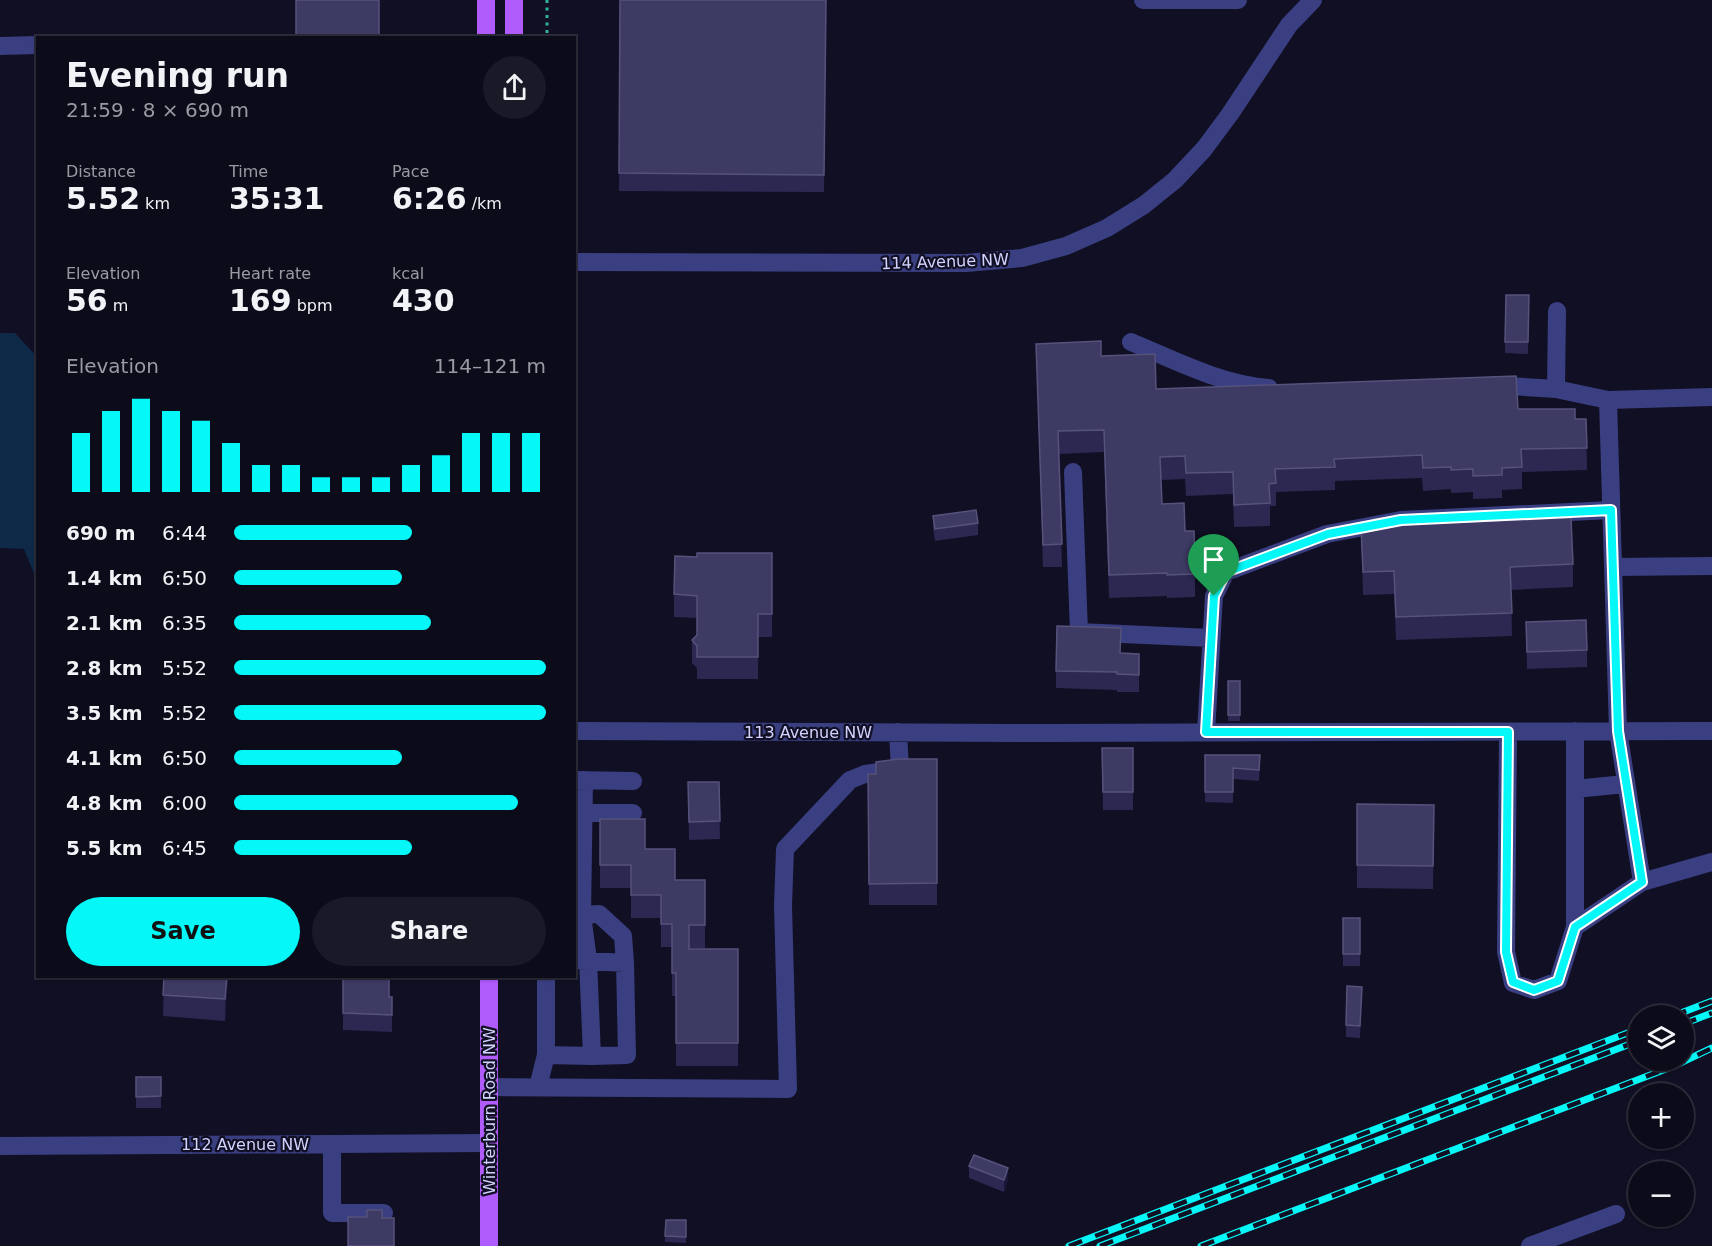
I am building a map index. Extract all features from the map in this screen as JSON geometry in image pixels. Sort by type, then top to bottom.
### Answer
[{"type":"main road","points":[[486,0],[486,36]]},
{"type":"main road","points":[[514,0],[514,36]]},
{"type":"main road","name":"Winterburn Road NW","points":[[489,978],[489,1246]]},
{"type":"street","points":[[1143,0],[1238,0]]},
{"type":"street","name":"114 Avenue NW","points":[[576,262],[966,264],[1022,258],[1066,246],[1107,228],[1144,205],[1175,180],[1204,149],[1290,25],[1313,0]]},
{"type":"street","points":[[0,46],[36,45]]},
{"type":"street","points":[[1556,389],[1557,311]]},
{"type":"street","points":[[1131,342],[1215,377],[1249,387],[1282,389]]},
{"type":"street","points":[[1477,385],[1500,384],[1556,389],[1608,400],[1712,397]]},
{"type":"street","points":[[1608,400],[1618,731],[1642,882]]},
{"type":"street","points":[[1073,472],[1079,632],[1211,638]]},
{"type":"street","points":[[1206,732],[1214,596],[1226,572],[1328,534],[1401,520],[1611,510]]},
{"type":"street","points":[[1613,567],[1712,566]]},
{"type":"street","name":"113 Avenue NW","points":[[576,731],[1042,733],[1712,731]]},
{"type":"street","points":[[1508,732],[1506,952],[1513,982],[1534,990],[1558,981],[1575,927],[1575,731]]},
{"type":"street","points":[[489,1087],[788,1089],[783,906],[784,849],[850,780],[865,774],[900,770],[898,732]]},
{"type":"street","points":[[592,1056],[581,960],[583,813],[579,780],[633,781]]},
{"type":"street","points":[[1575,789],[1626,784]]},
{"type":"street","points":[[583,813],[633,813]]},
{"type":"street","points":[[1575,927],[1642,882],[1712,862]]},
{"type":"street","points":[[546,1055],[627,1055],[623,936],[598,914],[582,915]]},
{"type":"street","points":[[581,960],[625,963]]},
{"type":"street","points":[[538,1088],[546,1055],[546,978]]},
{"type":"street","name":"112 Avenue NW","points":[[0,1146],[489,1143]]},
{"type":"street","points":[[332,1144],[332,1213],[384,1213]]},
{"type":"street","points":[[1530,1246],[1616,1214]]},
{"type":"path","points":[[547,0],[547,36]]},
{"type":"water","points":[[0,333],[15,333],[36,356],[36,579],[24,549],[0,548]]},
{"type":"building","points":[[296,0],[379,0],[379,36],[296,36]]},
{"type":"building","points":[[620,0],[826,0],[824,175],[619,173]]},
{"type":"building","points":[[1506,295],[1529,295],[1528,342],[1505,342]]},
{"type":"building","points":[[1101,341],[1101,356],[1155,354],[1156,389],[1516,376],[1518,409],[1575,409],[1575,419],[1586,419],[1587,448],[1521,449],[1522,467],[1502,468],[1502,475],[1473,476],[1473,469],[1423,468],[1422,455],[1334,459],[1335,467],[1275,469],[1276,483],[1269,484],[1270,503],[1234,505],[1233,472],[1186,473],[1185,456],[1160,457],[1162,504],[1184,503],[1185,531],[1194,531],[1195,574],[1109,575],[1104,430],[1058,431],[1062,544],[1043,545],[1036,344]]},
{"type":"building","points":[[976,510],[978,523],[935,529],[933,516]]},
{"type":"building","points":[[1413,518],[1413,524],[1571,518],[1573,564],[1510,567],[1512,613],[1396,617],[1394,571],[1363,572],[1361,526],[1374,526],[1374,519]]},
{"type":"building","points":[[697,553],[772,553],[772,614],[758,614],[758,657],[697,657],[697,646],[692,640],[697,635],[697,596],[674,594],[675,556],[697,557]]},
{"type":"building","points":[[1586,620],[1587,650],[1527,652],[1526,622]]},
{"type":"building","points":[[1057,626],[1121,628],[1120,653],[1139,654],[1139,675],[1117,674],[1117,672],[1056,671]]},
{"type":"building","points":[[1228,681],[1240,681],[1240,715],[1228,715]]},
{"type":"building","points":[[1102,748],[1133,748],[1133,792],[1103,792]]},
{"type":"building","points":[[1205,755],[1260,755],[1259,770],[1233,768],[1233,792],[1205,792]]},
{"type":"building","points":[[899,759],[937,759],[937,883],[869,884],[868,774],[876,774],[876,762]]},
{"type":"building","points":[[688,782],[719,782],[720,821],[689,822]]},
{"type":"building","points":[[1357,804],[1434,805],[1433,866],[1357,865]]},
{"type":"building","points":[[600,819],[645,819],[645,849],[675,849],[675,880],[705,880],[705,925],[689,925],[689,949],[738,949],[738,1043],[676,1043],[676,973],[672,973],[672,924],[661,924],[661,895],[631,895],[631,865],[600,865]]},
{"type":"building","points":[[1343,918],[1360,918],[1360,954],[1343,954]]},
{"type":"building","points":[[164,978],[227,978],[225,999],[163,995]]},
{"type":"building","points":[[343,978],[389,978],[392,1015],[343,1013]]},
{"type":"building","points":[[1347,986],[1362,987],[1360,1026],[1346,1025]]},
{"type":"building","points":[[136,1077],[161,1077],[161,1096],[136,1097]]},
{"type":"building","points":[[974,1155],[1008,1168],[1004,1180],[969,1166]]},
{"type":"building","points":[[367,1210],[382,1210],[382,1218],[394,1218],[394,1246],[348,1246],[348,1217],[367,1217]]},
{"type":"building","points":[[666,1220],[686,1220],[686,1237],[665,1236]]},
{"type":"railway","points":[[1694,1008],[1712,1001]]},
{"type":"railway","points":[[1694,1020],[1712,1013]]},
{"type":"railway","points":[[1069,1246],[1628,1033]]},
{"type":"railway","points":[[1100,1246],[1628,1045]]},
{"type":"railway","points":[[1201,1246],[1674,1066],[1712,1048]]},
{"type":"route","points":[[1611,510],[1618,731],[1642,882],[1575,927],[1558,981],[1534,990],[1513,982],[1506,952],[1508,732],[1206,732],[1214,596],[1226,572],[1328,534],[1401,520],[1611,510]]}]
